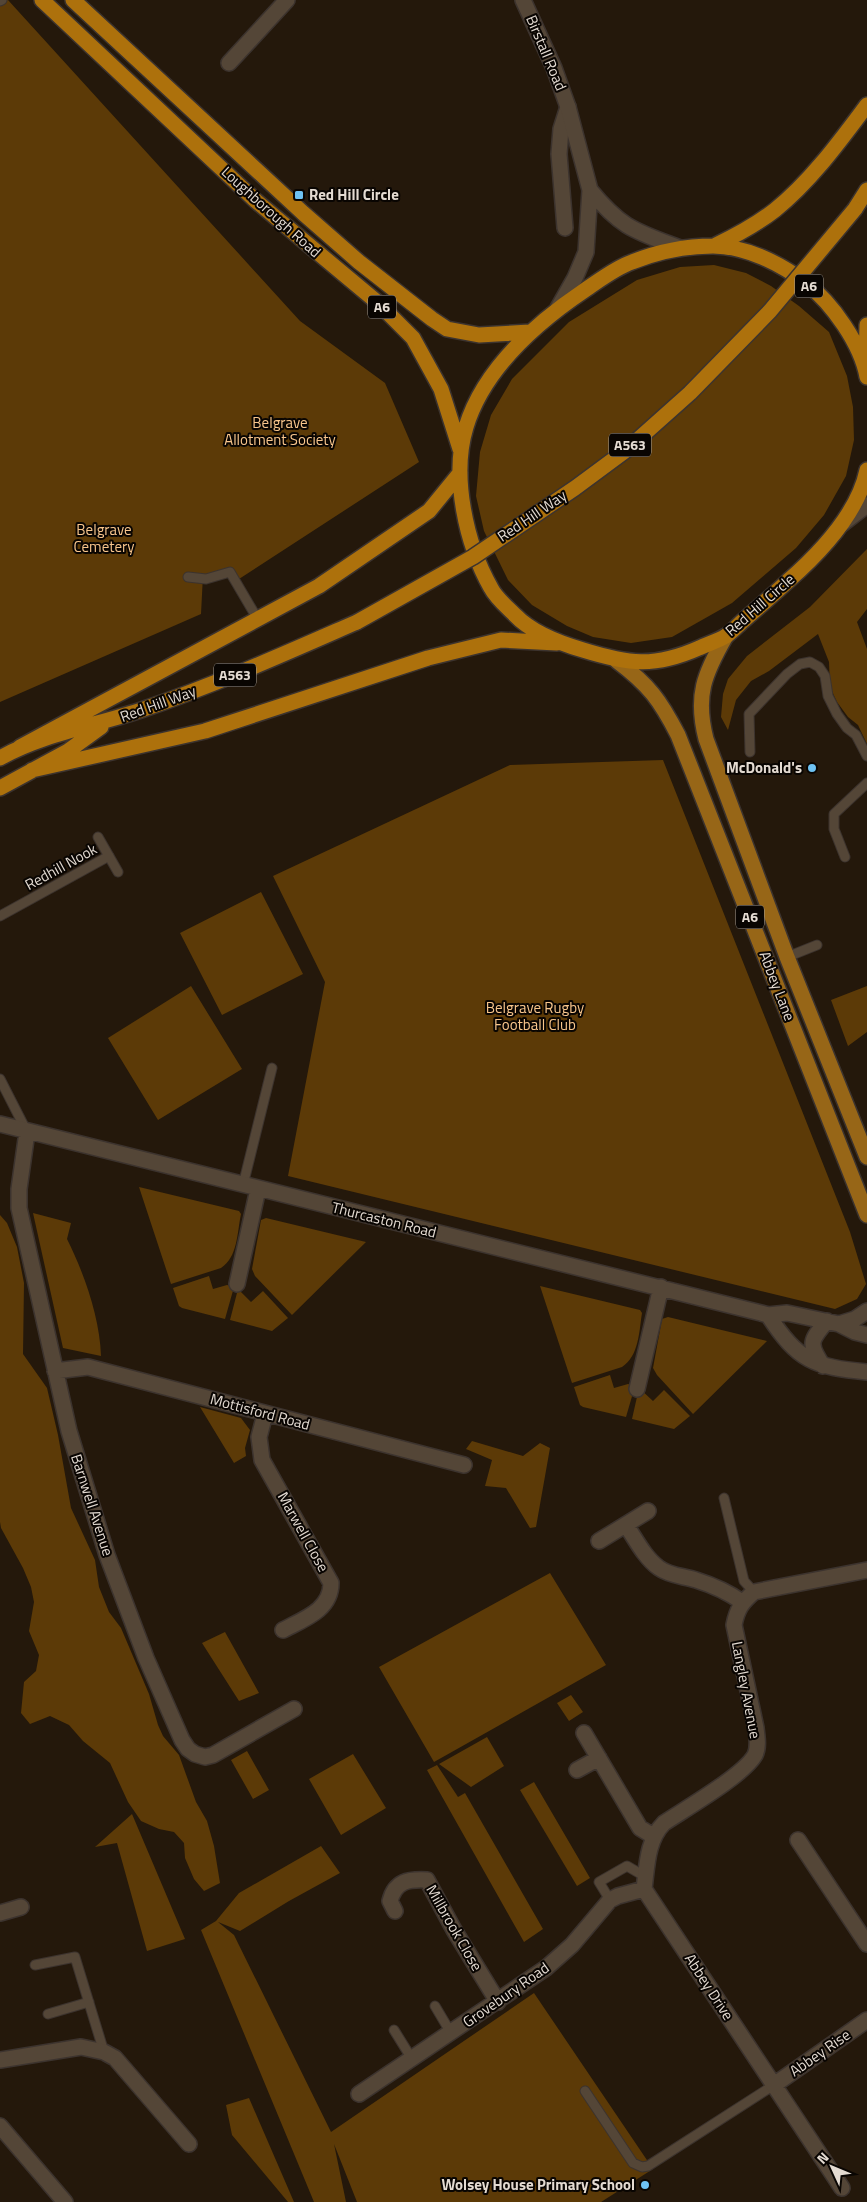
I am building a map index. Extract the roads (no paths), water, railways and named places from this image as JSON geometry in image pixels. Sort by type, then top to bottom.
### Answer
[{"type":"highway","name":"Loughborough Road","points":[[42,0],[256,201],[377,302],[412,338],[441,389],[460,449]]},
{"type":"highway","name":"Loughborough Road","points":[[73,0],[303,213],[359,262],[432,319],[448,329],[479,335],[530,332]]},
{"type":"highway","points":[[716,246],[755,224],[777,208],[805,182],[867,105]]},
{"type":"highway","name":"Red Hill Way","points":[[0,758],[20,747],[111,720],[231,676],[357,622],[473,557],[575,488],[625,450],[690,393],[770,311],[855,209],[867,190]]},
{"type":"highway","name":"Red Hill Circle","points":[[866,374],[855,346],[842,322],[827,302],[793,274],[755,255],[716,246],[680,248],[630,263],[601,279],[558,308],[530,332],[485,386],[467,424],[460,449],[460,473],[468,536],[492,591],[520,620],[558,643],[617,661],[647,663],[684,655],[726,636],[810,562],[840,525],[864,483],[867,470]]},
{"type":"highway","points":[[866,374],[867,325]]},
{"type":"highway","points":[[20,747],[319,586],[429,511],[460,473]]},
{"type":"highway","points":[[32,770],[205,731],[428,658],[501,640],[558,643]]},
{"type":"highway","name":"Red Hill Way","points":[[0,788],[68,751],[111,720]]},
{"type":"main road","name":"Abbey Lane","points":[[726,636],[707,675],[701,701],[700,717],[706,739],[787,957],[867,1157]]},
{"type":"main road","name":"Abbey Lane","points":[[617,661],[634,674],[655,695],[678,736],[867,1216]]},
{"type":"street","points":[[229,62],[287,0]]},
{"type":"street","name":"Birstall Road","points":[[523,0],[554,68],[568,107],[590,190],[586,252],[575,278],[558,308]]},
{"type":"street","name":"Birstall Road","points":[[566,228],[569,209],[559,154],[560,129],[568,107]]},
{"type":"street","name":"Birstall Road","points":[[590,190],[606,209],[625,226],[680,248]]},
{"type":"street","points":[[840,525],[867,505]]},
{"type":"street","name":"Thurcaston Road","points":[[0,1124],[768,1315],[787,1313],[833,1322],[867,1335]]},
{"type":"street","name":"Barnwell Avenue","points":[[27,1132],[19,1189],[19,1208],[68,1431],[114,1572],[146,1658],[176,1726],[188,1749],[205,1757],[214,1755],[294,1709]]},
{"type":"street","points":[[237,1284],[258,1189]]},
{"type":"street","points":[[637,1388],[661,1287]]},
{"type":"street","points":[[823,1366],[813,1349],[814,1336],[833,1322],[855,1319],[867,1311]]},
{"type":"street","points":[[768,1315],[794,1349],[802,1356],[823,1366],[867,1372]]},
{"type":"street","name":"Mottisford Road","points":[[55,1371],[88,1367],[464,1465]]},
{"type":"street","name":"Marwell Close","points":[[265,1414],[258,1437],[262,1460],[332,1583],[331,1593],[321,1609],[283,1630]]},
{"type":"street","points":[[600,1540],[648,1511]]},
{"type":"street","points":[[626,1525],[649,1559],[659,1568],[670,1574],[732,1594],[742,1602],[754,1592],[867,1570]]},
{"type":"street","name":"Langley Avenue","points":[[654,1836],[664,1823],[740,1771],[756,1753],[756,1728],[734,1625],[736,1612],[742,1602]]},
{"type":"street","points":[[584,1733],[640,1828],[654,1836],[645,1883]]},
{"type":"street","points":[[577,1770],[599,1758]]},
{"type":"street","points":[[798,1840],[867,1944]]},
{"type":"street","name":"Millbrook Close","points":[[395,1910],[390,1900],[392,1891],[400,1882],[412,1879],[427,1880],[458,1937],[498,2002]]},
{"type":"street","name":"Grovebury Road","points":[[359,2094],[498,2002],[561,1956],[610,1900],[645,1883]]},
{"type":"street","name":"Abbey Drive","points":[[645,1883],[842,2188]]},
{"type":"street","points":[[0,1913],[20,1907]]},
{"type":"street","name":"Abbey Rise","points":[[774,2085],[867,2020]]},
{"type":"street","points":[[0,2060],[81,2047],[104,2052],[114,2058],[189,2144]]},
{"type":"street","points":[[0,2126],[65,2202]]},
{"type":"lane","points":[[188,577],[206,579],[230,572],[257,618]]},
{"type":"lane","points":[[750,752],[749,714],[788,674],[800,664],[810,662],[819,667],[825,676],[828,696],[837,714],[846,728],[856,735],[867,756]]},
{"type":"lane","points":[[845,857],[834,829],[834,814],[867,783]]},
{"type":"lane","name":"Redhill Nook","points":[[98,837],[118,872]]},
{"type":"lane","name":"Redhill Nook","points":[[0,916],[109,856]]},
{"type":"lane","points":[[787,957],[817,945]]},
{"type":"lane","points":[[243,1185],[272,1068]]},
{"type":"lane","points":[[0,1080],[27,1132]]},
{"type":"lane","points":[[724,1498],[744,1581],[754,1592]]},
{"type":"lane","points":[[610,1900],[599,1882],[627,1866],[645,1883]]},
{"type":"lane","points":[[35,1965],[75,1956],[104,2052]]},
{"type":"lane","points":[[48,2014],[89,2002]]},
{"type":"lane","points":[[435,2006],[451,2033]]},
{"type":"lane","points":[[394,2030],[412,2059]]},
{"type":"lane","points":[[585,2091],[633,2163],[642,2168],[648,2166],[774,2085]]},
{"type":"place","name":"Red Hill Circle","points":[[299,195]]},
{"type":"place","name":"McDonald's","points":[[812,768]]},
{"type":"place","name":"Wolsey House Primary School","points":[[645,2185]]},
{"type":"park label","name":"Belgrave Allotment Society","points":[[280,432]]},
{"type":"park label","name":"Belgrave Cemetery","points":[[104,538]]},
{"type":"park label","name":"Belgrave Rugby Football Club","points":[[535,1016]]}]
